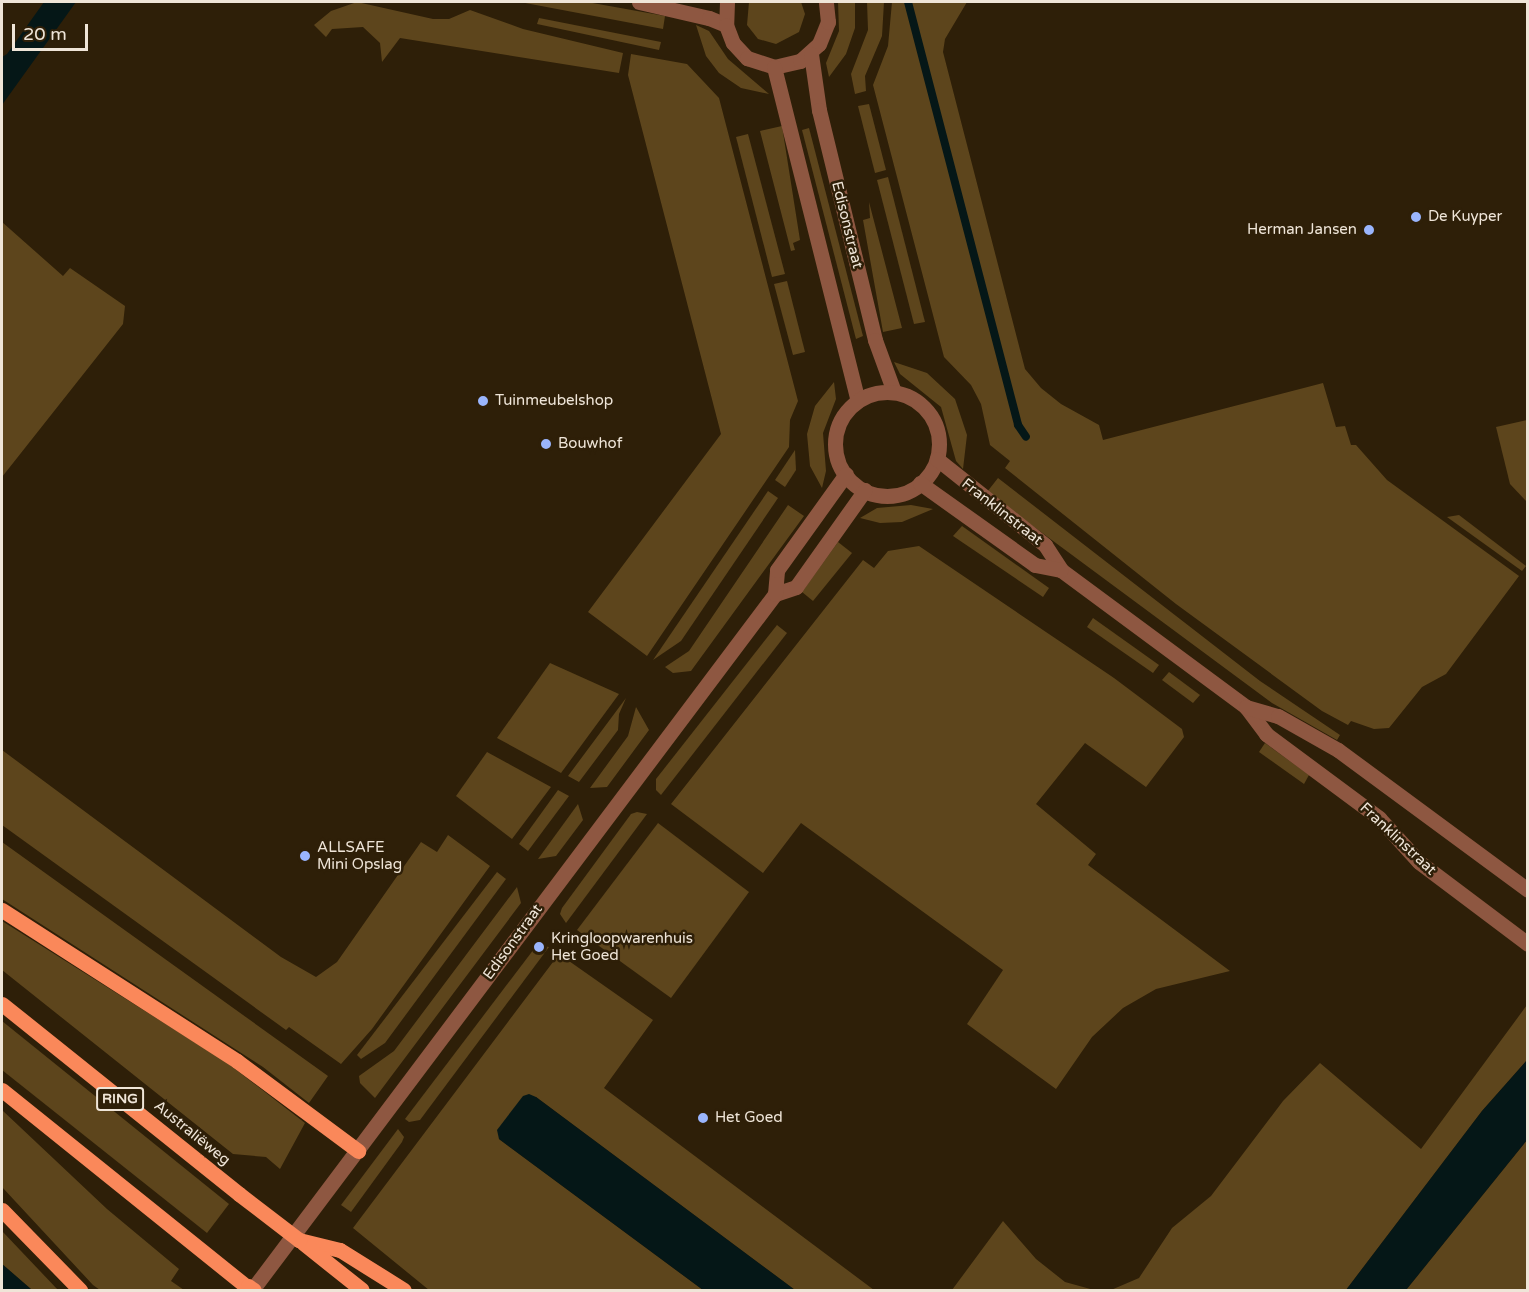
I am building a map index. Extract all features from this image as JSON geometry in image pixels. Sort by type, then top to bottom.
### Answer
[{"type":"main road","points":[[2,910],[237,1061],[358,1151]]},
{"type":"main road","name":"Australiëweg","points":[[2,1004],[356,1286]]},
{"type":"main road","points":[[2,1090],[251,1289]]},
{"type":"main road","points":[[2,1210],[80,1290]]},
{"type":"main road","points":[[299,1240],[340,1250],[404,1290]]},
{"type":"street","points":[[639,2],[699,15],[726,25]]},
{"type":"street","points":[[727,2],[726,25],[733,44],[747,58],[774,67],[800,62],[811,54],[825,34],[826,2]]},
{"type":"street","name":"Edisonstraat","points":[[811,54],[819,110],[874,340],[894,392]]},
{"type":"street","name":"Edisonstraat","points":[[774,67],[858,401]]},
{"type":"street","points":[[894,392],[915,400],[931,416],[939,437],[937,459],[920,483],[894,495],[865,490],[846,474],[836,453],[837,429],[858,401],[875,393],[894,392]]},
{"type":"street","name":"Franklinstraat","points":[[937,459],[1045,545],[1061,570],[1246,707],[1266,734],[1379,818],[1419,862],[1527,944]]},
{"type":"street","name":"Edisonstraat","points":[[251,1289],[358,1151],[774,594],[777,570],[846,474]]},
{"type":"street","name":"Franklinstraat","points":[[920,483],[1035,565],[1061,570]]},
{"type":"street","name":"Edisonstraat","points":[[774,594],[796,586],[865,490]]},
{"type":"street","name":"Franklinstraat","points":[[1246,707],[1278,716],[1338,750],[1527,890]]},
{"type":"shaded area","points":[[44,2],[76,2],[2,105],[2,57],[7,54]]},
{"type":"shaded area","points":[[357,2],[433,19],[449,19],[470,10],[523,29],[623,53],[619,73],[400,38],[382,62],[380,43],[363,27],[332,29],[326,37],[314,25],[331,11]]},
{"type":"shaded area","points":[[520,2],[587,2],[665,16],[663,29]]},
{"type":"shaded area","points":[[749,2],[801,2],[805,14],[799,32],[776,44],[758,39],[747,25]]},
{"type":"shaded area","points":[[838,2],[855,2],[855,28],[846,54],[829,77],[826,63],[839,31]]},
{"type":"shaded area","points":[[867,2],[884,2],[882,36],[865,76],[866,91],[855,94],[851,74],[868,30]]},
{"type":"shaded area","points":[[892,2],[967,2],[945,39],[943,52],[1025,369],[1041,388],[1061,404],[1099,425],[1103,440],[1323,383],[1336,427],[1345,426],[1351,445],[1356,445],[1387,480],[1519,576],[1446,674],[1422,687],[1389,728],[1374,729],[1351,721],[1348,725],[1322,711],[1176,604],[1005,468],[1010,461],[990,445],[981,404],[971,385],[944,357],[873,85],[888,46]]},
{"type":"shaded area","points":[[539,18],[661,42],[659,50],[537,24]]},
{"type":"shaded area","points":[[696,25],[709,31],[728,59],[769,94],[741,88],[719,73],[706,56]]},
{"type":"shaded area","points":[[631,54],[687,64],[719,98],[798,401],[790,420],[789,447],[647,656],[588,612],[721,434],[628,75]]},
{"type":"shaded area","points":[[869,104],[886,170],[875,173],[858,106]]},
{"type":"shaded area","points":[[782,126],[800,240],[793,243],[795,250],[791,251],[760,131]]},
{"type":"shaded area","points":[[809,128],[863,336],[856,339],[802,130]]},
{"type":"shaded area","points":[[748,134],[785,274],[772,277],[736,137]]},
{"type":"shaded area","points":[[888,177],[925,322],[914,324],[877,180]]},
{"type":"shaded area","points":[[869,202],[902,328],[883,332],[863,220],[870,218]]},
{"type":"shaded area","points":[[2,222],[63,276],[70,268],[125,306],[123,324],[2,477]]},
{"type":"shaded area","points":[[787,281],[805,352],[793,355],[774,284]]},
{"type":"shaded area","points":[[894,362],[927,373],[955,399],[967,435],[963,469],[956,461],[941,407],[900,374]]},
{"type":"shaded area","points":[[834,382],[836,399],[823,433],[826,471],[822,488],[810,466],[807,434],[815,406]]},
{"type":"shaded area","points":[[1528,420],[1527,502],[1510,484],[1496,427]]},
{"type":"shaded area","points":[[795,450],[796,470],[785,487],[775,480]]},
{"type":"shaded area","points":[[998,478],[1260,681],[1340,735],[1337,740],[1272,703],[987,492]]},
{"type":"shaded area","points":[[768,491],[778,498],[681,641],[653,660]]},
{"type":"shaded area","points":[[788,505],[804,516],[691,671],[673,673],[665,667],[689,651]]},
{"type":"shaded area","points":[[911,505],[933,509],[902,522],[880,523],[860,518],[877,508]]},
{"type":"shaded area","points":[[1459,515],[1526,566],[1522,571],[1447,517]]},
{"type":"shaded area","points":[[962,526],[1049,588],[1043,597],[953,536]]},
{"type":"shaded area","points":[[838,542],[852,553],[813,601],[802,592]]},
{"type":"shaded area","points":[[919,546],[1114,678],[1182,729],[1184,737],[1146,787],[1085,743],[1036,804],[1096,854],[1088,865],[1230,971],[1156,989],[1123,1008],[1092,1037],[1056,1089],[967,1024],[1003,970],[801,823],[763,873],[671,804],[863,560],[874,568],[888,551]]},
{"type":"shaded area","points":[[1093,618],[1159,665],[1153,673],[1087,627]]},
{"type":"shaded area","points":[[777,625],[787,633],[661,795],[656,790],[656,779]]},
{"type":"shaded area","points":[[550,663],[619,694],[561,773],[497,738]]},
{"type":"shaded area","points":[[1169,672],[1200,695],[1193,703],[1162,680]]},
{"type":"shaded area","points":[[626,698],[619,714],[618,730],[579,782],[568,776]]},
{"type":"shaded area","points":[[636,707],[649,730],[607,787],[590,788],[628,736]]},
{"type":"shaded area","points":[[1265,743],[1309,775],[1304,784],[1259,752]]},
{"type":"shaded area","points":[[2,750],[281,957],[316,977],[337,962],[421,842],[437,852],[448,835],[490,866],[372,1029],[341,1064],[289,1027],[286,1030],[2,825]]},
{"type":"shaded area","points":[[487,752],[551,787],[512,839],[456,796]]},
{"type":"shaded area","points":[[558,790],[569,796],[528,851],[519,844]]},
{"type":"shaded area","points":[[578,804],[583,820],[556,856],[538,859]]},
{"type":"shaded area","points":[[637,812],[647,814],[566,923],[560,914],[562,908],[631,814]]},
{"type":"shaded area","points":[[658,823],[749,892],[671,998],[577,930]]},
{"type":"shaded area","points":[[2,842],[328,1076],[309,1103],[263,1067],[2,899]]},
{"type":"shaded area","points":[[497,872],[506,879],[385,1043],[361,1059],[357,1055]]},
{"type":"shaded area","points":[[517,887],[521,903],[375,1098],[360,1083],[359,1076],[394,1051]]},
{"type":"shaded area","points":[[2,921],[226,1062],[305,1123],[280,1169],[266,1157],[233,1154],[2,970]]},
{"type":"shaded area","points":[[537,945],[549,947],[420,1120],[409,1122],[405,1119]]},
{"type":"shaded area","points":[[559,954],[653,1020],[604,1088],[874,1290],[795,1290],[536,1097],[499,1139],[703,1290],[429,1290],[353,1228]]},
{"type":"shaded area","points":[[1527,1005],[1527,1060],[1482,1111],[1346,1290],[1111,1290],[1139,1278],[1172,1228],[1211,1196],[1283,1101],[1320,1063],[1421,1149]]},
{"type":"shaded area","points":[[2,1021],[229,1204],[207,1233],[2,1070]]},
{"type":"shaded area","points":[[1527,1060],[1527,1140],[1406,1290],[1346,1290],[1482,1111]]},
{"type":"shaded area","points":[[529,1094],[795,1290],[703,1290],[499,1139],[497,1130],[523,1096]]},
{"type":"shaded area","points":[[2,1110],[107,1209],[179,1269],[171,1281],[184,1290],[100,1290],[93,1285],[2,1187]]},
{"type":"shaded area","points":[[398,1129],[404,1137],[402,1142],[351,1212],[341,1205]]},
{"type":"shaded area","points":[[1527,1140],[1527,1290],[1406,1290]]},
{"type":"shaded area","points":[[1003,1221],[1036,1259],[1065,1282],[1094,1290],[952,1290]]},
{"type":"shaded area","points":[[2,1231],[58,1290],[32,1290],[2,1264]]},
{"type":"shaded area","points":[[2,1264],[32,1290],[2,1290]]},
{"type":"waterway","points":[[908,2],[1018,425],[1026,437]]},
{"type":"place","name":"De Kuyper","points":[[1416,217]]},
{"type":"place","name":"Herman Jansen","points":[[1369,230]]},
{"type":"place","name":"Tuinmeubelshop","points":[[483,401]]},
{"type":"place","name":"Bouwhof","points":[[546,444]]},
{"type":"place","name":"ALLSAFE Mini Opslag","points":[[305,856]]},
{"type":"place","name":"Kringloopwarenhuis Het Goed","points":[[539,947]]},
{"type":"place","name":"Het Goed","points":[[703,1118]]}]
